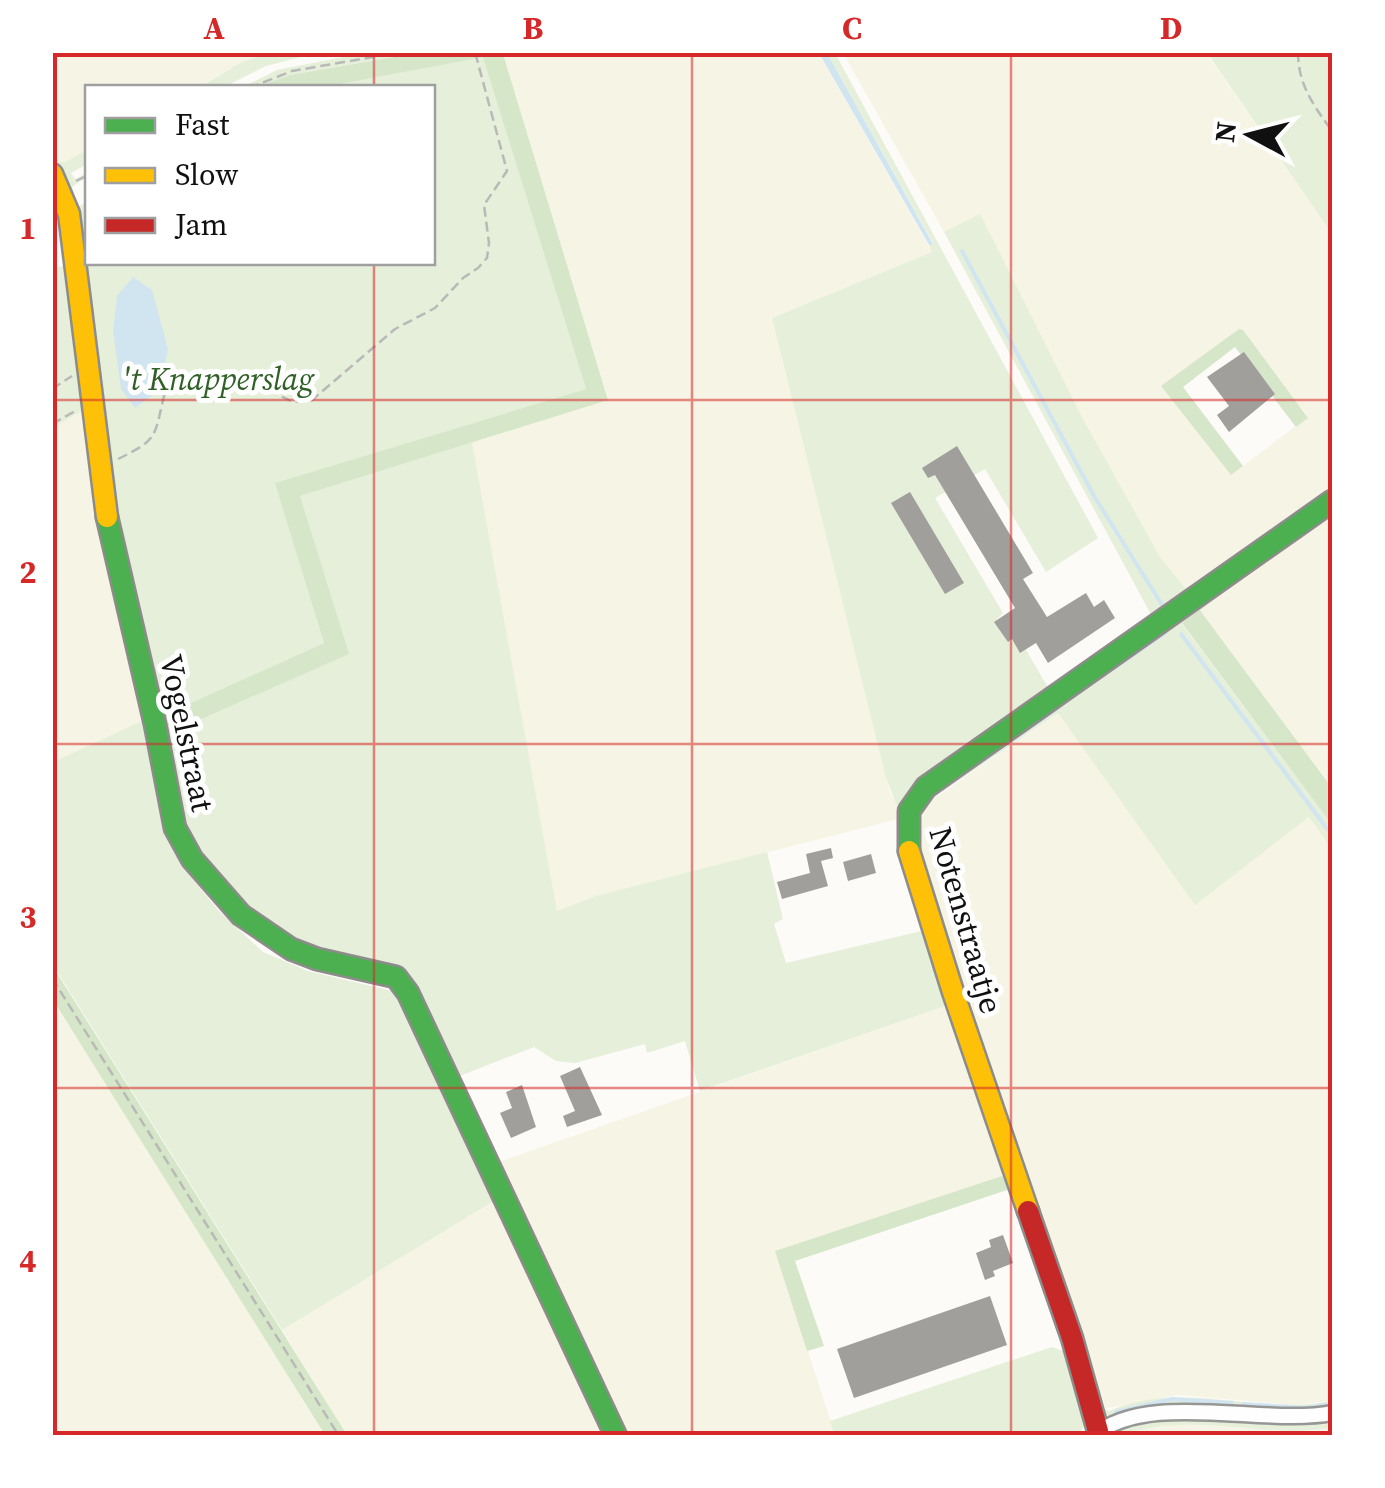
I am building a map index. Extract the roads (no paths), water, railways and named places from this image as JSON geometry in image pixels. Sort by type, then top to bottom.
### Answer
[{"type":"street","name":"Vogelstraat","points":[[52,174],[68,214],[106,520],[156,724],[175,828],[192,859],[241,915],[291,949],[396,978],[408,993],[616,1436]]},
{"type":"street","name":"Notenstraatje","points":[[1096,1433],[1072,1338],[952,992],[908,848],[908,812],[926,786],[1332,501]]},
{"type":"street","points":[[1096,1433],[1125,1421],[1167,1412],[1279,1418],[1332,1414]]},
{"type":"water","points":[[819,53],[827,53],[933,244],[929,245]]},
{"type":"water","points":[[133,277],[152,290],[168,349],[160,390],[135,408],[121,389],[113,331],[117,296]]},
{"type":"waterway","points":[[962,251],[1094,496],[1164,608]]},
{"type":"waterway","points":[[1073,696],[1166,632]]},
{"type":"waterway","points":[[1181,634],[1332,835]]},
{"type":"waterway","points":[[930,797],[1063,704]]},
{"type":"waterway","points":[[1116,1412],[1172,1399],[1232,1403]]},
{"type":"waterway","points":[[1244,1404],[1304,1408],[1332,1404]]},
{"type":"park label","name":"'t Knapperslag","points":[[218,379]]}]
